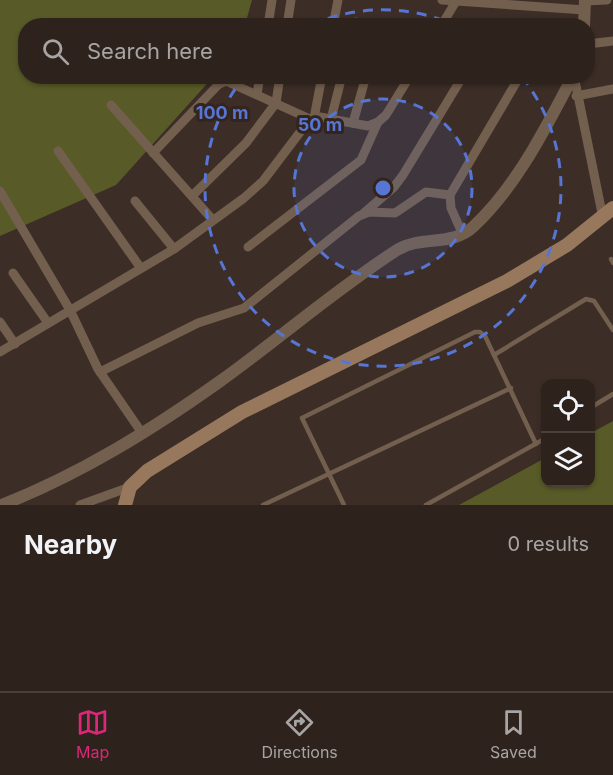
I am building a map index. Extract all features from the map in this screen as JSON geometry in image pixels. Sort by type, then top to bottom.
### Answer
[{"type":"main road","points":[[125,505],[130,487],[147,471],[242,412],[507,281],[567,245],[608,213]]},
{"type":"street","points":[[269,18],[272,0]]},
{"type":"street","points":[[288,18],[291,0]]},
{"type":"street","points":[[335,18],[338,0]]},
{"type":"street","points":[[442,0],[455,3],[585,4],[607,0]]},
{"type":"street","points":[[446,18],[455,3]]},
{"type":"street","points":[[595,43],[613,41]]},
{"type":"street","points":[[153,153],[219,84]]},
{"type":"street","points":[[238,84],[312,118],[368,126],[378,122],[386,115],[405,84]]},
{"type":"street","points":[[257,94],[259,84]]},
{"type":"street","points":[[192,196],[246,143],[276,103],[279,84]]},
{"type":"street","points":[[0,352],[140,267],[174,249],[254,190],[312,118],[320,84]]},
{"type":"street","points":[[331,119],[340,84]]},
{"type":"street","points":[[353,123],[364,84]]},
{"type":"street","points":[[100,372],[198,323],[244,308],[364,213],[394,187],[403,175],[458,84]]},
{"type":"street","points":[[463,235],[451,208],[450,195],[515,84]]},
{"type":"street","points":[[2,505],[55,484],[142,434],[219,382],[342,287],[400,249],[426,240],[451,240],[473,228],[525,163],[569,84]]},
{"type":"street","points":[[575,84],[576,96],[608,213]]},
{"type":"street","points":[[576,96],[613,89]]},
{"type":"street","points":[[111,105],[212,219]]},
{"type":"street","points":[[248,247],[361,160],[378,122]]},
{"type":"street","points":[[58,151],[140,267]]},
{"type":"street","points":[[0,191],[70,310],[100,372],[142,434]]},
{"type":"street","points":[[364,213],[395,213],[426,192],[450,195]]},
{"type":"street","points":[[135,201],[174,249]]},
{"type":"street","points":[[13,273],[48,323]]},
{"type":"street","points":[[0,322],[15,344]]},
{"type":"street","points":[[80,505],[130,487]]},
{"type":"lane","points":[[494,355],[586,299],[594,301],[613,330]]},
{"type":"lane","points":[[344,505],[302,418],[475,332],[480,332],[484,336],[536,444]]},
{"type":"lane","points":[[263,505],[329,476],[511,388]]},
{"type":"lane","points":[[595,405],[613,394]]},
{"type":"lane","points":[[426,505],[541,441]]},
{"type":"green space","points":[[0,0],[252,0],[247,18],[18,18],[18,84],[207,84],[116,185],[0,236]]},
{"type":"green space","points":[[613,421],[613,505],[459,505],[541,460],[541,487],[595,487],[595,431]]}]
